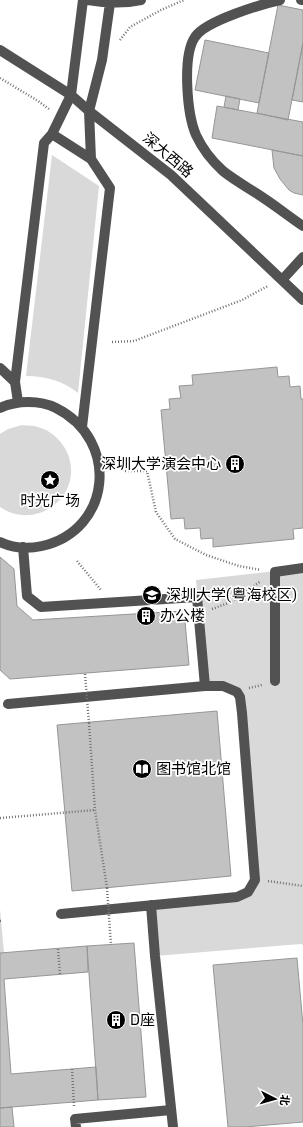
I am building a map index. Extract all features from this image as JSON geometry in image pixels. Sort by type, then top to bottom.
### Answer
[{"type":"street","points":[[18,402],[15,382],[44,143],[52,134],[61,118],[71,95],[83,0]]},
{"type":"street","points":[[88,0],[110,3],[126,3],[141,0]]},
{"type":"street","points":[[280,0],[256,6],[225,18],[207,27],[195,36],[189,51],[186,78],[190,118],[205,151],[223,171],[303,226]]},
{"type":"street","points":[[91,159],[89,111],[102,60],[110,3]]},
{"type":"street","name":"深大西路","points":[[0,50],[71,95],[89,111],[171,175],[303,300]]},
{"type":"street","points":[[52,134],[91,159],[110,188],[82,427]]},
{"type":"street","points":[[282,280],[303,257]]},
{"type":"street","points":[[0,368],[15,382]]},
{"type":"street","points":[[0,408],[18,402],[32,402],[51,406],[68,414],[82,427],[91,439],[98,456],[100,472],[99,488],[94,504],[85,519],[76,529],[64,538],[52,544],[23,548],[0,542]]},
{"type":"street","points":[[23,548],[27,596],[41,607],[197,597],[205,686]]},
{"type":"street","points":[[275,681],[275,572],[303,568]]},
{"type":"street","points":[[8,704],[205,686],[224,686],[237,692],[240,697],[255,880],[248,892],[237,897],[61,914]]},
{"type":"street","points":[[151,905],[173,1127]]},
{"type":"street","points":[[75,1123],[171,1110]]},
{"type":"path","points":[[102,60],[130,27],[161,10],[184,0]]},
{"type":"path","points":[[0,78],[38,101],[61,118]]},
{"type":"path","points":[[112,342],[134,341],[242,300],[282,280]]},
{"type":"path","points":[[125,471],[147,470],[156,512],[175,539],[206,555],[239,566],[275,572]]},
{"type":"path","points":[[77,561],[113,603]]},
{"type":"path","points":[[198,614],[231,602],[275,572]]},
{"type":"path","points":[[85,674],[95,810],[106,888],[111,945]]},
{"type":"path","points":[[237,692],[275,681]]},
{"type":"path","points":[[0,818],[95,810]]},
{"type":"path","points":[[255,880],[303,886]]},
{"type":"path","points":[[58,948],[60,974]]},
{"type":"path","points":[[72,1069],[75,1123]]},
{"type":"shaded area","points":[[52,155],[99,186],[78,393],[66,385],[54,380],[26,376]]},
{"type":"shaded area","points":[[22,425],[34,426],[47,430],[61,442],[66,450],[71,466],[70,480],[65,493],[56,504],[44,511],[30,515],[15,514],[0,507],[0,434],[8,429]]},
{"type":"shaded area","points":[[303,568],[303,945],[155,956],[151,905],[237,897],[255,880],[237,692],[205,686],[196,580]]},
{"type":"shaded area","points":[[0,909],[4,953],[0,953]]},
{"type":"building","points":[[278,5],[303,10],[303,43],[288,120],[257,113]]},
{"type":"building","points":[[205,40],[269,53],[259,103],[195,90]]},
{"type":"building","points":[[303,43],[303,102],[292,100]]},
{"type":"building","points":[[226,96],[240,99],[238,110],[224,107]]},
{"type":"building","points":[[217,106],[303,122],[303,156],[212,138]]},
{"type":"building","points":[[272,150],[303,156],[303,195],[289,190],[280,179],[274,168]]},
{"type":"building","name":"深圳大学演会中心","points":[[277,367],[278,377],[289,376],[290,387],[300,386],[301,399],[303,399],[303,528],[293,529],[294,539],[213,547],[213,538],[201,539],[200,528],[185,529],[184,518],[171,519],[161,410],[170,409],[169,399],[181,398],[179,386],[193,385],[192,375]]},
{"type":"building","name":"办公楼","points":[[0,557],[14,569],[17,606],[33,620],[184,611],[189,665],[10,679],[0,670]]},
{"type":"building","name":"图书馆北馆","points":[[217,711],[231,876],[72,891],[57,725]]},
{"type":"building","name":"D座","points":[[134,943],[146,1097],[98,1100],[87,946]]},
{"type":"building","points":[[87,946],[88,972],[4,979],[11,1074],[96,1067],[98,1100],[0,1108],[0,953]]},
{"type":"building","points":[[297,958],[303,1025],[303,1122],[228,1127],[213,965]]},
{"type":"building","points":[[12,1107],[14,1127],[0,1127],[0,1108]]},
{"type":"place","name":"深圳大学演会中心","points":[[235,464]]},
{"type":"place","name":"时光广场","points":[[50,480]]},
{"type":"place","name":"深圳大学(粤海校区)","points":[[152,595]]},
{"type":"place","name":"办公楼","points":[[146,616]]},
{"type":"place","name":"图书馆北馆","points":[[142,769]]},
{"type":"place","name":"D座","points":[[116,1020]]}]
